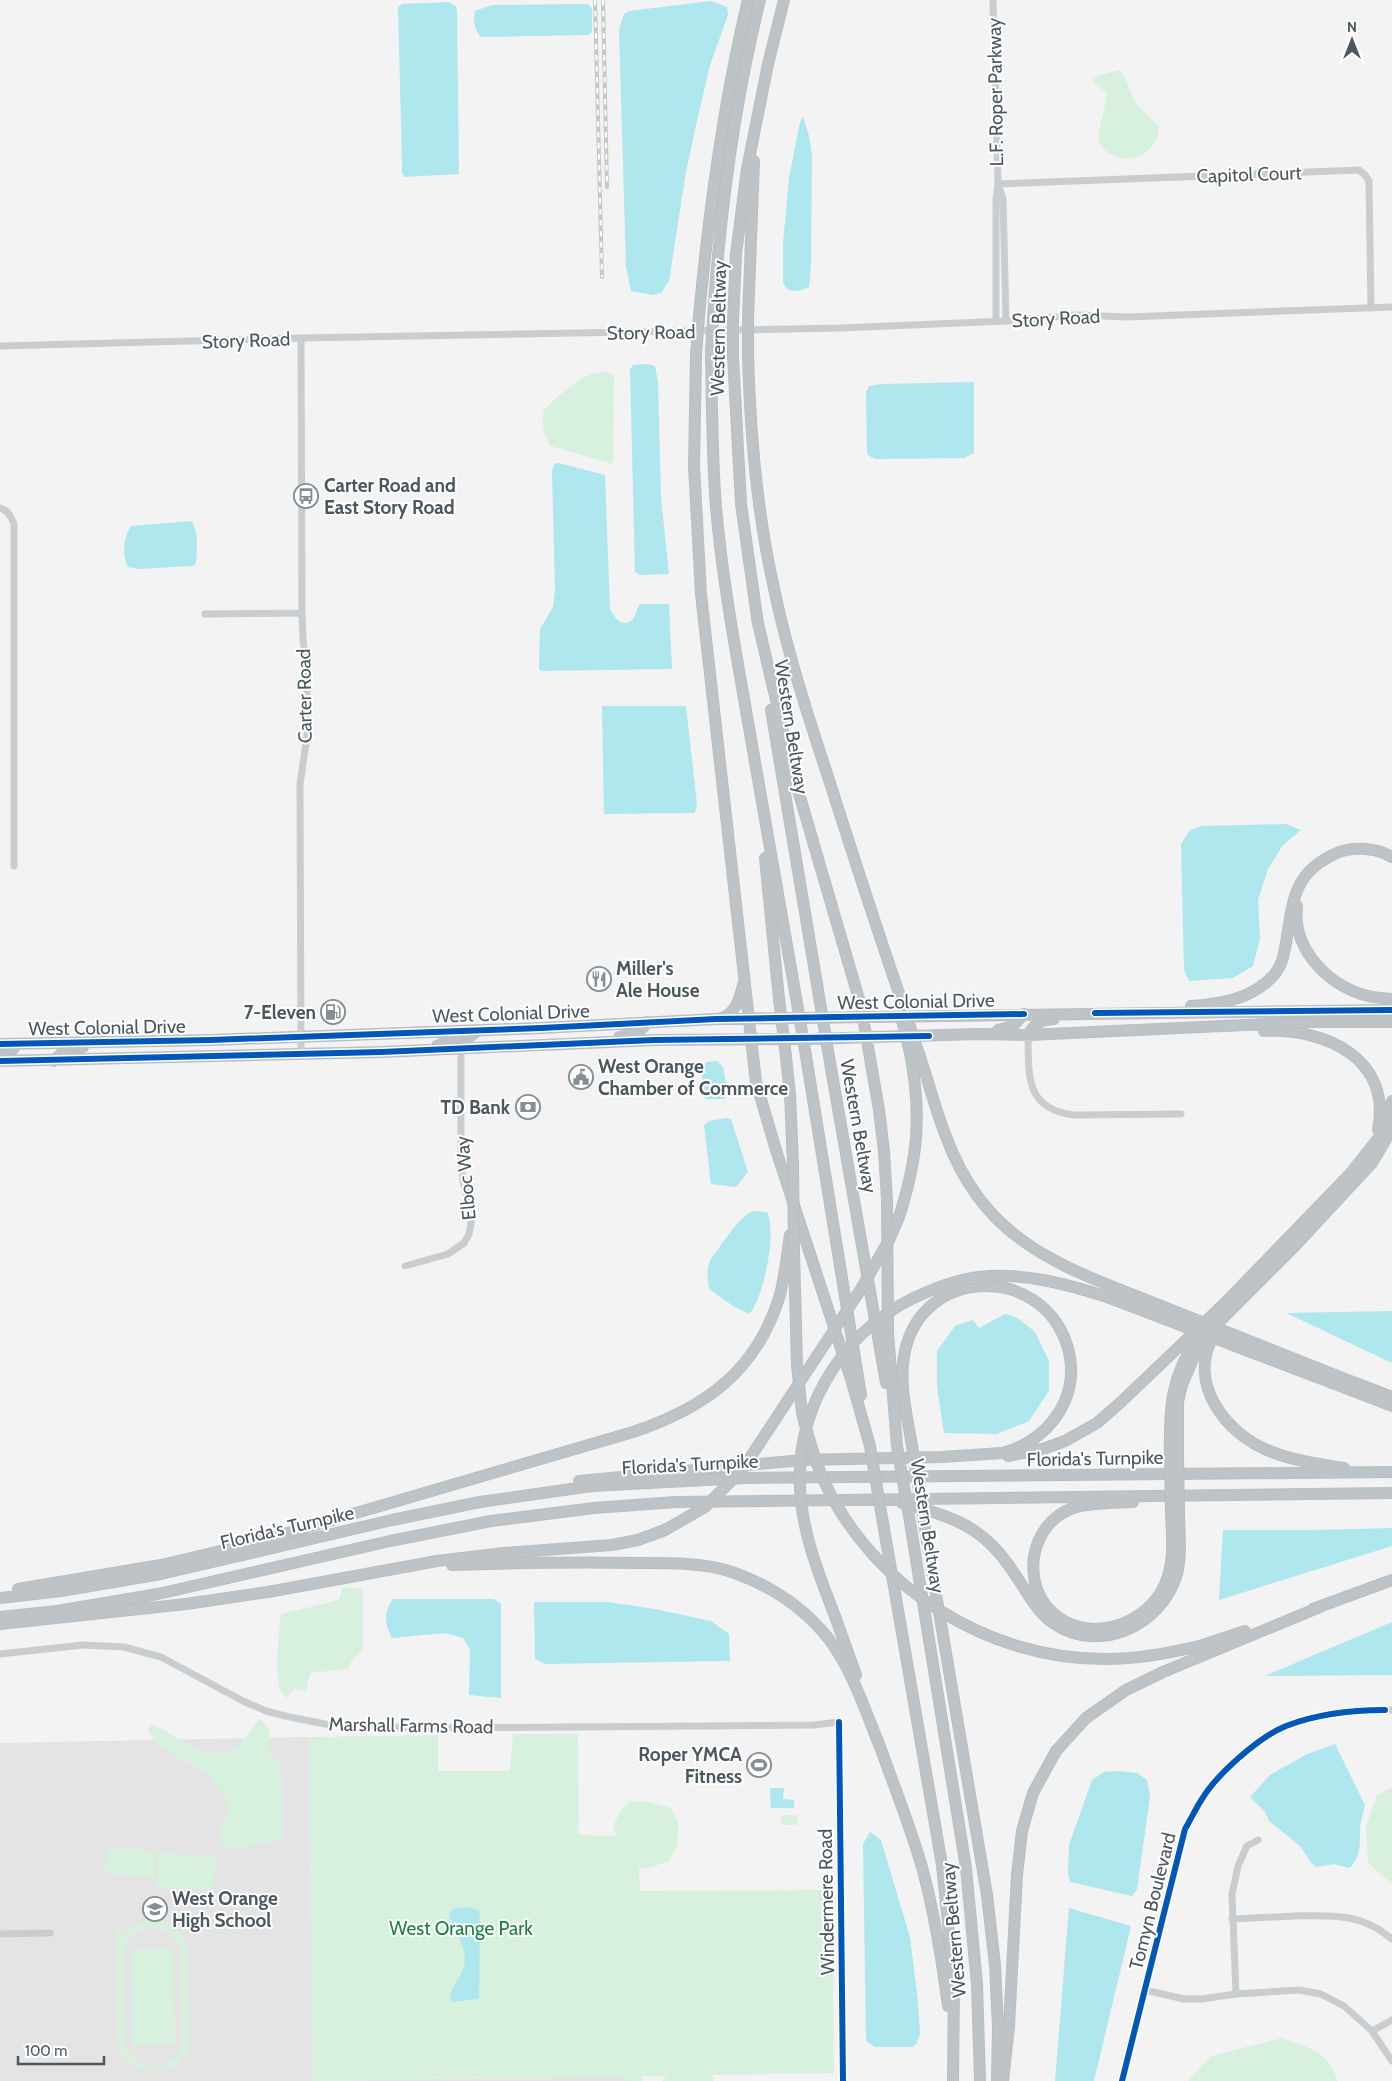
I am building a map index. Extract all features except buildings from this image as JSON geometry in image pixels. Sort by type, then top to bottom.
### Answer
[{"type":"highway","points":[[748,0],[734,58],[719,144],[709,217],[699,316],[696,356],[694,466],[701,594],[756,1082],[764,1112],[842,1351],[870,1446]]},
{"type":"highway","name":"Western Beltway","points":[[760,0],[747,53],[729,151],[718,246],[711,352],[712,438],[716,508],[731,624],[805,1050],[870,1446],[942,1865],[954,1981],[953,2081]]},
{"type":"highway","name":"Western Beltway","points":[[784,0],[768,64],[747,169],[739,221],[733,320],[733,356],[741,504],[757,618],[828,1051],[910,1522],[966,1868],[977,1984],[980,2081]]},
{"type":"highway","points":[[756,130],[750,232],[748,354],[752,448],[760,514],[771,578],[806,708],[915,1053],[945,1135],[962,1171],[977,1197],[998,1222],[1026,1244],[1060,1264],[1333,1379],[1392,1406]]},
{"type":"highway","points":[[757,618],[793,773],[864,1017],[884,1151],[887,1200],[888,1333],[897,1446]]},
{"type":"highway","points":[[764,822],[764,847],[790,1095],[797,1365],[802,1413],[812,1451],[825,1482],[853,1530],[886,1569],[912,1592],[945,1614],[976,1630],[1009,1643],[1074,1658],[1140,1658],[1202,1650]]},
{"type":"highway","points":[[1028,1035],[1034,1024],[1044,1020],[1095,1013],[1202,1005],[1225,1002],[1247,995],[1264,983],[1280,965],[1285,952],[1296,891],[1310,869],[1324,858],[1341,851],[1373,850],[1392,858]]},
{"type":"highway","points":[[1392,863],[1376,856],[1360,854],[1333,860],[1316,871],[1305,885],[1296,911],[1298,927],[1305,948],[1324,972],[1346,988],[1361,995],[1392,999]]},
{"type":"highway","points":[[716,1019],[728,1015],[735,1008],[744,979]]},
{"type":"highway","name":"West Colonial Drive","points":[[0,1044],[301,1037],[716,1019],[1392,1010]]},
{"type":"highway","points":[[978,1034],[1008,1028],[1016,1023],[1024,1014]]},
{"type":"highway","points":[[596,1043],[638,1032],[643,1029],[647,1022]]},
{"type":"highway","name":"West Colonial Drive","points":[[0,1062],[301,1054],[677,1040],[978,1034],[1028,1035],[1312,1022],[1392,1022]]},
{"type":"highway","points":[[460,1048],[464,1041],[478,1030]]},
{"type":"highway","points":[[422,1050],[448,1042],[463,1031]]},
{"type":"highway","points":[[1136,1031],[1180,1035],[1280,1031],[1317,1037],[1332,1042],[1344,1048],[1364,1064],[1377,1086],[1381,1113],[1374,1143]]},
{"type":"highway","points":[[54,1061],[64,1051],[111,1042]]},
{"type":"highway","points":[[0,1056],[9,1054],[17,1044]]},
{"type":"highway","points":[[0,1624],[186,1604],[268,1592],[437,1561],[612,1545],[638,1540],[665,1530],[705,1507],[742,1470],[861,1289],[889,1240],[899,1217],[911,1176],[918,1138],[915,1053]]},
{"type":"highway","points":[[480,1502],[556,1484],[593,1479],[794,1460],[1006,1456],[1054,1446],[1097,1423],[1228,1300],[1350,1174],[1374,1143],[1385,1125],[1392,1101]]},
{"type":"highway","points":[[1174,1455],[1178,1402],[1182,1385],[1197,1350],[1216,1325],[1295,1246],[1372,1163],[1391,1129]]},
{"type":"highway","points":[[0,1593],[161,1565],[250,1544],[633,1432],[671,1418],[702,1402],[718,1390],[745,1362],[762,1336],[780,1295],[790,1234],[793,1163]]},
{"type":"highway","points":[[954,2047],[934,1912],[913,1837],[810,1548],[802,1512],[800,1469],[805,1430],[820,1391],[830,1372],[843,1353],[872,1324],[907,1300],[946,1284],[987,1276],[1026,1276],[1070,1285],[1333,1379],[1392,1397]]},
{"type":"highway","points":[[942,1457],[1012,1450],[1031,1441],[1043,1432],[1060,1412],[1067,1395],[1070,1379],[1068,1348],[1062,1332],[1050,1314],[1028,1296],[999,1286],[986,1285],[966,1288],[940,1300],[924,1313],[917,1322],[908,1338],[902,1366],[905,1399],[924,1523],[987,1896],[997,2000],[997,2081]]},
{"type":"highway","points":[[889,1499],[942,1514],[977,1531],[993,1544],[1045,1616],[1064,1630],[1087,1636],[1114,1635],[1142,1622],[1162,1604],[1172,1587],[1179,1562],[1175,1513],[1171,1400],[1181,1366],[1201,1331],[1228,1300]]},
{"type":"highway","points":[[1227,1315],[1211,1340],[1206,1354],[1204,1370],[1211,1400],[1222,1416],[1236,1430],[1270,1452],[1311,1463],[1375,1472]]},
{"type":"highway","name":"Florida's Turnpike","points":[[0,1598],[61,1591],[161,1574],[392,1520],[480,1502],[592,1486],[745,1478],[1392,1472]]},
{"type":"highway","name":"Florida's Turnpike","points":[[0,1618],[66,1610],[158,1594],[446,1529],[544,1513],[652,1503],[1392,1493]]},
{"type":"highway","points":[[1175,1513],[1170,1570],[1157,1598],[1139,1615],[1127,1622],[1112,1627],[1088,1628],[1075,1626],[1051,1611],[1042,1600],[1036,1588],[1033,1560],[1041,1536],[1060,1514],[1085,1505],[1202,1495]]},
{"type":"highway","points":[[350,1576],[437,1566],[579,1562],[694,1565],[731,1571],[757,1582],[784,1597],[808,1616],[828,1639],[847,1669],[880,1747]]},
{"type":"highway","points":[[1003,2081],[1010,2016],[1017,1875],[1022,1831],[1033,1793],[1056,1751],[1086,1718],[1126,1690],[1202,1650],[1392,1580]]},
{"type":"street","name":"L.F. Roper Parkway","points":[[993,0],[998,184],[996,199],[996,321]]},
{"type":"street","name":"Capitol Court","points":[[998,184],[1359,170],[1365,174],[1369,181],[1371,308]]},
{"type":"street","name":"L.F. Roper Parkway","points":[[998,184],[1003,199],[1006,321]]},
{"type":"street","name":"Story Road","points":[[0,346],[301,338],[840,328],[1006,321],[1076,315],[1127,317],[1392,307]]},
{"type":"street","name":"Carter Road","points":[[301,338],[302,639],[307,676],[307,736],[300,784],[301,1054]]},
{"type":"street","points":[[0,508],[4,509],[14,524],[14,866]]},
{"type":"street","points":[[205,614],[302,613]]},
{"type":"street","points":[[1028,1035],[1029,1080],[1032,1090],[1041,1102],[1051,1109],[1062,1114],[1074,1115],[1181,1114]]},
{"type":"street","name":"Elboc Way","points":[[405,1266],[448,1254],[464,1243],[469,1234],[472,1218],[463,1181],[461,1155],[460,1048]]},
{"type":"street","name":"Marshall Farms Road","points":[[0,1654],[83,1645],[124,1647],[161,1657],[243,1701],[266,1711],[339,1726],[428,1728],[814,1725],[839,1722]]},
{"type":"street","name":"Tomyn Boulevard","points":[[1122,2081],[1185,1829],[1203,1797],[1227,1769],[1252,1747],[1285,1726],[1321,1716],[1358,1710],[1392,1710]]},
{"type":"street","name":"Windermere Road","points":[[839,1722],[843,2081]]},
{"type":"street","points":[[1236,1994],[1232,1894],[1238,1866],[1247,1846],[1258,1840]]},
{"type":"street","points":[[1232,1919],[1335,1915],[1365,1922],[1380,1929],[1392,1939]]},
{"type":"street","points":[[0,1934],[50,1933]]},
{"type":"street","points":[[1145,1990],[1184,2000],[1299,1990],[1322,1994],[1344,2006],[1372,2031],[1392,2061]]},
{"type":"street","points":[[1372,2031],[1392,2020]]},
{"type":"shaded area","name":"West Orange High School","points":[[309,1737],[313,2081],[0,2081],[0,1743]]},
{"type":"shaded area","points":[[626,2076],[626,2081],[313,2081]]},
{"type":"green space","points":[[1121,70],[1136,104],[1159,126],[1158,135],[1150,149],[1136,157],[1120,158],[1110,154],[1098,141],[1107,93],[1092,81],[1098,75]]},
{"type":"green space","points":[[606,371],[614,375],[613,464],[550,446],[543,424],[543,415],[546,408],[583,378]]},
{"type":"green space","points":[[343,1587],[363,1589],[363,1650],[352,1660],[348,1669],[310,1673],[306,1691],[294,1689],[287,1698],[280,1689],[277,1673],[281,1614],[339,1600]]},
{"type":"green space","points":[[258,1719],[268,1729],[270,1753],[279,1760],[282,1779],[283,1839],[242,1847],[225,1846],[218,1843],[229,1807],[223,1795],[206,1772],[176,1757],[158,1745],[148,1731],[151,1725],[201,1750],[222,1753],[232,1750],[241,1743]]},
{"type":"green space","name":"West Orange Park","points":[[513,1734],[578,1734],[579,1835],[616,1836],[613,1826],[621,1810],[630,1801],[647,1802],[671,1808],[679,1824],[677,1845],[669,1861],[649,1868],[639,1868],[640,1891],[832,1890],[834,2073],[712,2075],[714,2081],[662,2081],[667,2076],[642,2076],[643,2081],[626,2081],[626,2076],[312,2081],[309,1737],[438,1735],[438,1771],[510,1771]]},
{"type":"green space","points":[[1392,1787],[1392,1884],[1368,1863],[1366,1826],[1377,1795]]},
{"type":"green space","points":[[781,1815],[797,1815],[797,1825],[781,1825]]},
{"type":"green space","points":[[107,1847],[156,1851],[154,1878],[105,1873]]},
{"type":"green space","points":[[159,1853],[216,1857],[213,1891],[156,1887]]},
{"type":"green space","points":[[151,1919],[159,1920],[177,1930],[187,1948],[190,2033],[188,2046],[181,2060],[172,2067],[161,2070],[150,2071],[138,2068],[129,2062],[122,2053],[118,2040],[115,1929],[123,1929],[123,1933],[135,1924]],"holes":[[[147,1927],[154,1927],[170,1934],[177,1943],[180,1955],[182,2043],[176,2057],[169,2063],[160,2066],[151,2066],[134,2058],[128,2050],[125,2039],[124,1951],[131,1936]]]},
{"type":"green space","points":[[173,1949],[175,2044],[132,2045],[131,1950]]},
{"type":"green space","points":[[1282,2038],[1309,2048],[1322,2056],[1328,2062],[1338,2081],[1188,2081],[1211,2056]]},
{"type":"water","points":[[711,1],[727,7],[728,15],[710,65],[697,121],[686,172],[669,281],[661,293],[652,295],[631,291],[626,267],[619,29],[624,14],[629,11]]},
{"type":"water","points":[[449,2],[456,6],[457,12],[459,174],[405,177],[402,173],[398,7],[403,4]]},
{"type":"water","points":[[588,4],[592,9],[592,32],[588,35],[481,37],[475,25],[475,11],[492,5]]},
{"type":"water","points":[[803,117],[812,155],[811,266],[809,287],[794,291],[787,289],[783,282],[783,244],[789,178],[800,122]]},
{"type":"water","points":[[648,364],[655,366],[658,382],[661,498],[669,574],[640,575],[635,572],[630,369],[633,365]]},
{"type":"water","points":[[974,382],[974,453],[964,458],[875,459],[869,456],[867,453],[866,392],[869,386],[880,384]]},
{"type":"water","points":[[559,463],[605,475],[610,609],[616,619],[626,623],[633,619],[640,604],[669,604],[672,669],[542,671],[539,669],[540,629],[553,607],[555,591],[552,471],[554,464]]},
{"type":"water","points":[[191,521],[194,525],[197,541],[196,563],[193,566],[138,569],[128,567],[124,546],[131,526]]},
{"type":"water","points":[[602,706],[686,706],[697,804],[695,813],[604,814]]},
{"type":"water","points":[[1286,824],[1301,830],[1283,845],[1268,869],[1258,900],[1260,939],[1253,966],[1233,978],[1189,981],[1184,970],[1181,844],[1190,830],[1202,826]]},
{"type":"water","points":[[717,1061],[723,1067],[728,1093],[725,1099],[706,1099],[702,1081],[704,1066],[706,1062]]},
{"type":"water","points":[[731,1119],[748,1172],[736,1187],[711,1184],[704,1125],[709,1121]]},
{"type":"water","points":[[753,1211],[767,1212],[771,1233],[764,1280],[760,1294],[749,1314],[733,1306],[709,1289],[708,1265],[726,1238],[742,1219]]},
{"type":"water","points":[[1392,1311],[1392,1363],[1286,1313]]},
{"type":"water","points":[[1005,1314],[1018,1318],[1035,1332],[1049,1361],[1049,1391],[1029,1421],[997,1434],[944,1433],[937,1387],[937,1351],[955,1326],[973,1320],[979,1328]]},
{"type":"water","points":[[1392,1528],[1392,1546],[1219,1600],[1223,1530]]},
{"type":"water","points":[[393,1599],[494,1599],[501,1604],[501,1698],[469,1695],[470,1650],[463,1638],[445,1633],[392,1638],[386,1618],[388,1608]]},
{"type":"water","points":[[534,1602],[608,1602],[655,1609],[711,1621],[729,1634],[730,1661],[545,1664],[535,1659]]},
{"type":"water","points":[[1392,1622],[1392,1675],[1265,1676]]},
{"type":"water","points":[[1335,1744],[1365,1805],[1360,1827],[1359,1852],[1354,1863],[1349,1868],[1334,1864],[1316,1867],[1300,1846],[1269,1821],[1265,1812],[1250,1797],[1270,1775],[1307,1754]]},
{"type":"water","points":[[1104,1772],[1137,1773],[1147,1780],[1150,1797],[1137,1889],[1132,1896],[1070,1882],[1068,1873],[1069,1845],[1092,1780]]},
{"type":"water","points":[[770,1788],[784,1788],[783,1799],[794,1800],[794,1808],[771,1808]]},
{"type":"water","points":[[870,1832],[881,1840],[910,1937],[920,2034],[917,2043],[913,2047],[875,2047],[866,2041],[863,1844]]},
{"type":"water","points":[[469,1907],[479,1910],[479,1999],[453,2002],[450,1998],[451,1994],[463,1970],[465,1959],[463,1946],[449,1914],[453,1909]]},
{"type":"water","points":[[1069,1908],[1131,1926],[1094,2081],[1055,2081]]},
{"type":"railway","points":[[595,0],[602,277]]},
{"type":"railway","points":[[603,0],[607,187]]},
{"type":"cycle path","points":[[1095,1013],[1392,1010]]},
{"type":"cycle path","points":[[0,1044],[211,1040],[541,1028],[716,1019],[1024,1014]]},
{"type":"cycle path","points":[[0,1061],[382,1052],[654,1040],[929,1036]]},
{"type":"cycle path","points":[[1122,2081],[1185,1829],[1209,1789],[1228,1768],[1252,1747],[1275,1731],[1286,1726],[1310,1718],[1360,1711],[1385,1710]]},
{"type":"cycle path","points":[[839,1722],[843,2081]]},
{"type":"place","name":"Carter Road and East Story Road","points":[[306,496]]},
{"type":"place","name":"Miller's Ale House","points":[[599,979]]},
{"type":"place","name":"7-Eleven","points":[[333,1012]]},
{"type":"place","name":"West Orange Chamber of Commerce","points":[[581,1077]]},
{"type":"place","name":"TD Bank","points":[[528,1107]]},
{"type":"place","name":"Roper YMCA Fitness","points":[[759,1765]]},
{"type":"place","name":"West Orange High School","points":[[155,1909]]}]
